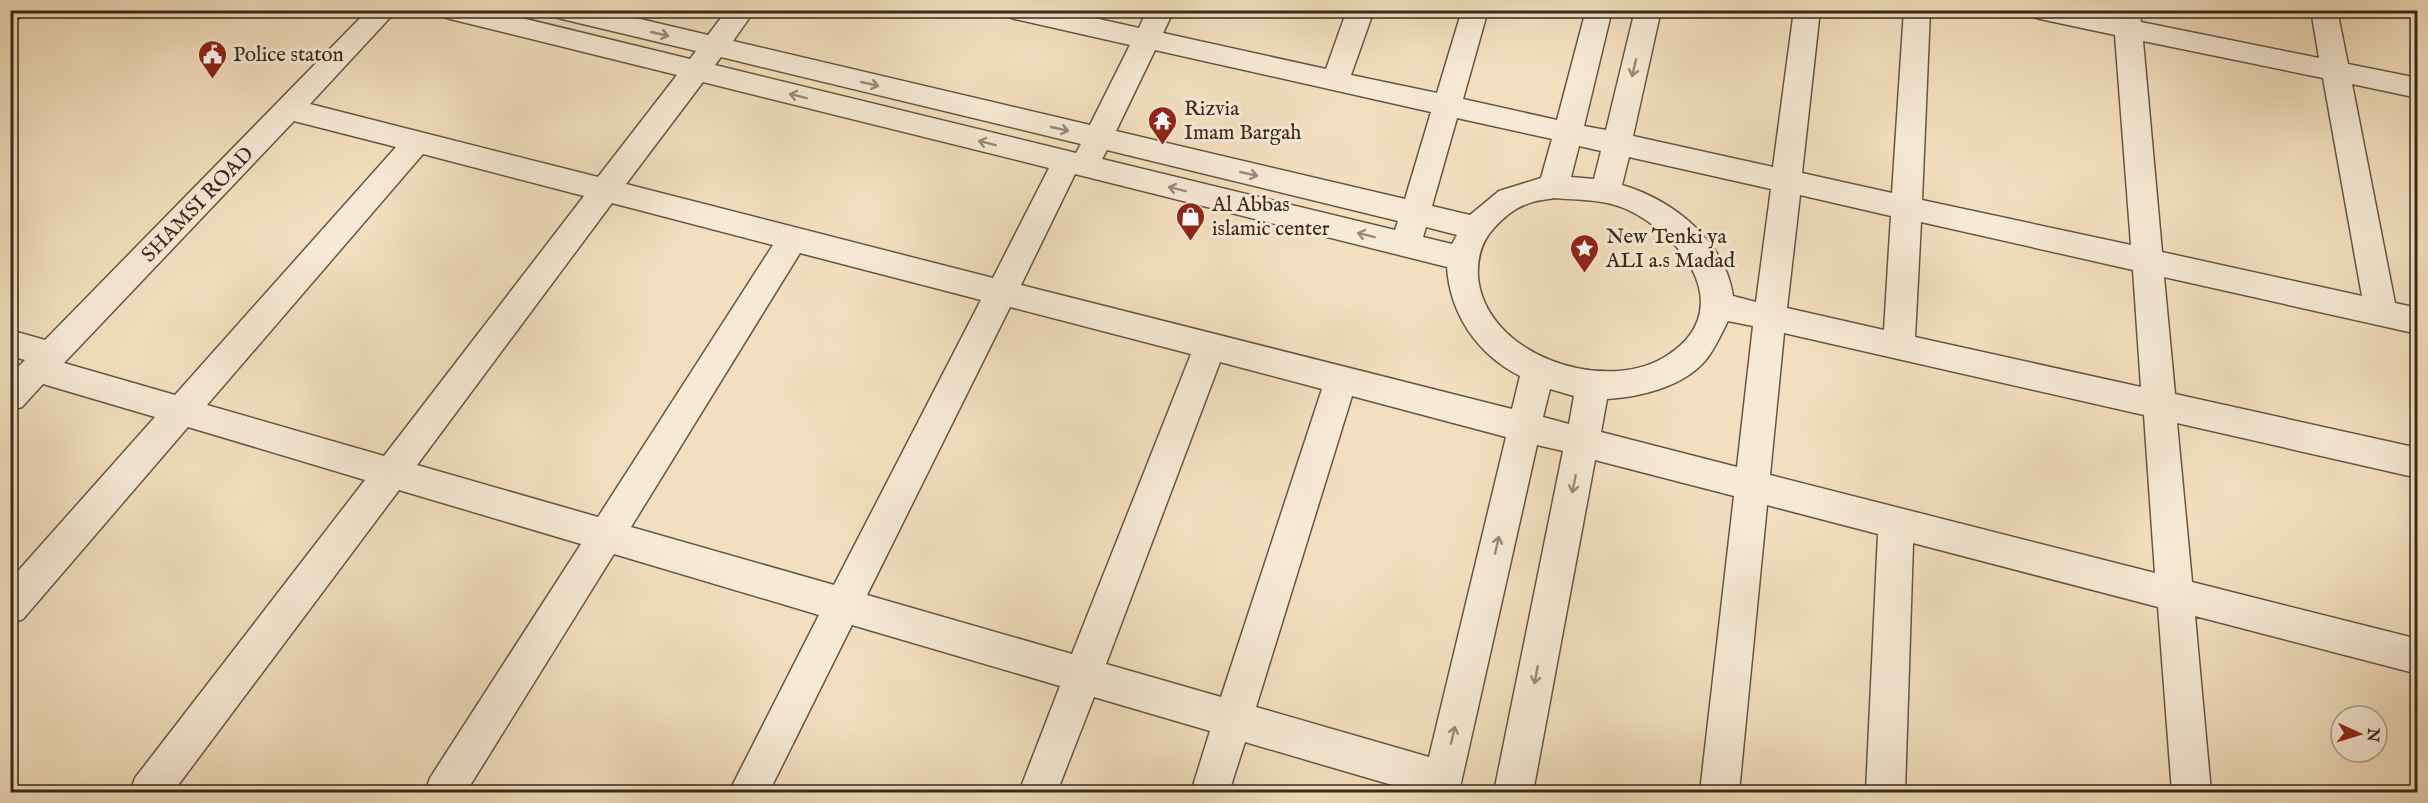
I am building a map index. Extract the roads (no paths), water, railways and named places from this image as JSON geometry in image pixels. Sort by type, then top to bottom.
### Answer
[{"type":"street","name":"SHAMSI ROAD","points":[[10,397],[384,10]]},
{"type":"street","points":[[450,10],[1098,138],[1477,228]]},
{"type":"street","points":[[562,10],[707,59],[1076,164],[1464,259]]},
{"type":"street","points":[[149,792],[742,10]]},
{"type":"street","points":[[1015,10],[2418,321]]},
{"type":"street","points":[[748,792],[1003,292],[1076,164],[1098,138],[1161,10]]},
{"type":"street","points":[[1335,81],[1361,10]]},
{"type":"street","points":[[1406,245],[1475,10]]},
{"type":"street","points":[[1554,187],[1599,10]]},
{"type":"street","points":[[1606,192],[1648,10]]},
{"type":"street","points":[[1719,792],[1770,317],[1807,10]]},
{"type":"street","points":[[1899,346],[1917,10]]},
{"type":"street","points":[[2040,10],[2127,20],[2335,71],[2418,88]]},
{"type":"street","points":[[2324,10],[2381,313]]},
{"type":"street","points":[[2127,20],[2191,792]]},
{"type":"street","points":[[289,109],[2418,657]]},
{"type":"street","points":[[10,607],[417,142]]},
{"type":"street","points":[[1554,187],[1606,192],[1636,200],[1671,222],[1698,250],[1713,284],[1719,306],[1698,348],[1671,370],[1635,383],[1593,385],[1560,380],[1512,356],[1483,329],[1466,298],[1462,266],[1470,237],[1490,212],[1518,195],[1554,187]]},
{"type":"street","points":[[444,792],[793,239]]},
{"type":"street","points":[[1719,306],[2418,463]]},
{"type":"street","points":[[10,343],[45,362],[182,411],[1233,720],[1442,787],[1538,369]]},
{"type":"street","points":[[1038,792],[1210,346]]},
{"type":"street","points":[[1210,792],[1341,379]]},
{"type":"street","points":[[1513,792],[1593,385]]},
{"type":"street","points":[[1885,792],[1896,523]]},
{"type":"place","name":"Police staton","points":[[212,80]]},
{"type":"place","name":"Rizvia Imam Bargah","points":[[1163,146]]},
{"type":"place","name":"Al Abbas islamic center","points":[[1191,242]]},
{"type":"place","name":"New Tenki ya ALI a.s Madad","points":[[1585,274]]}]
